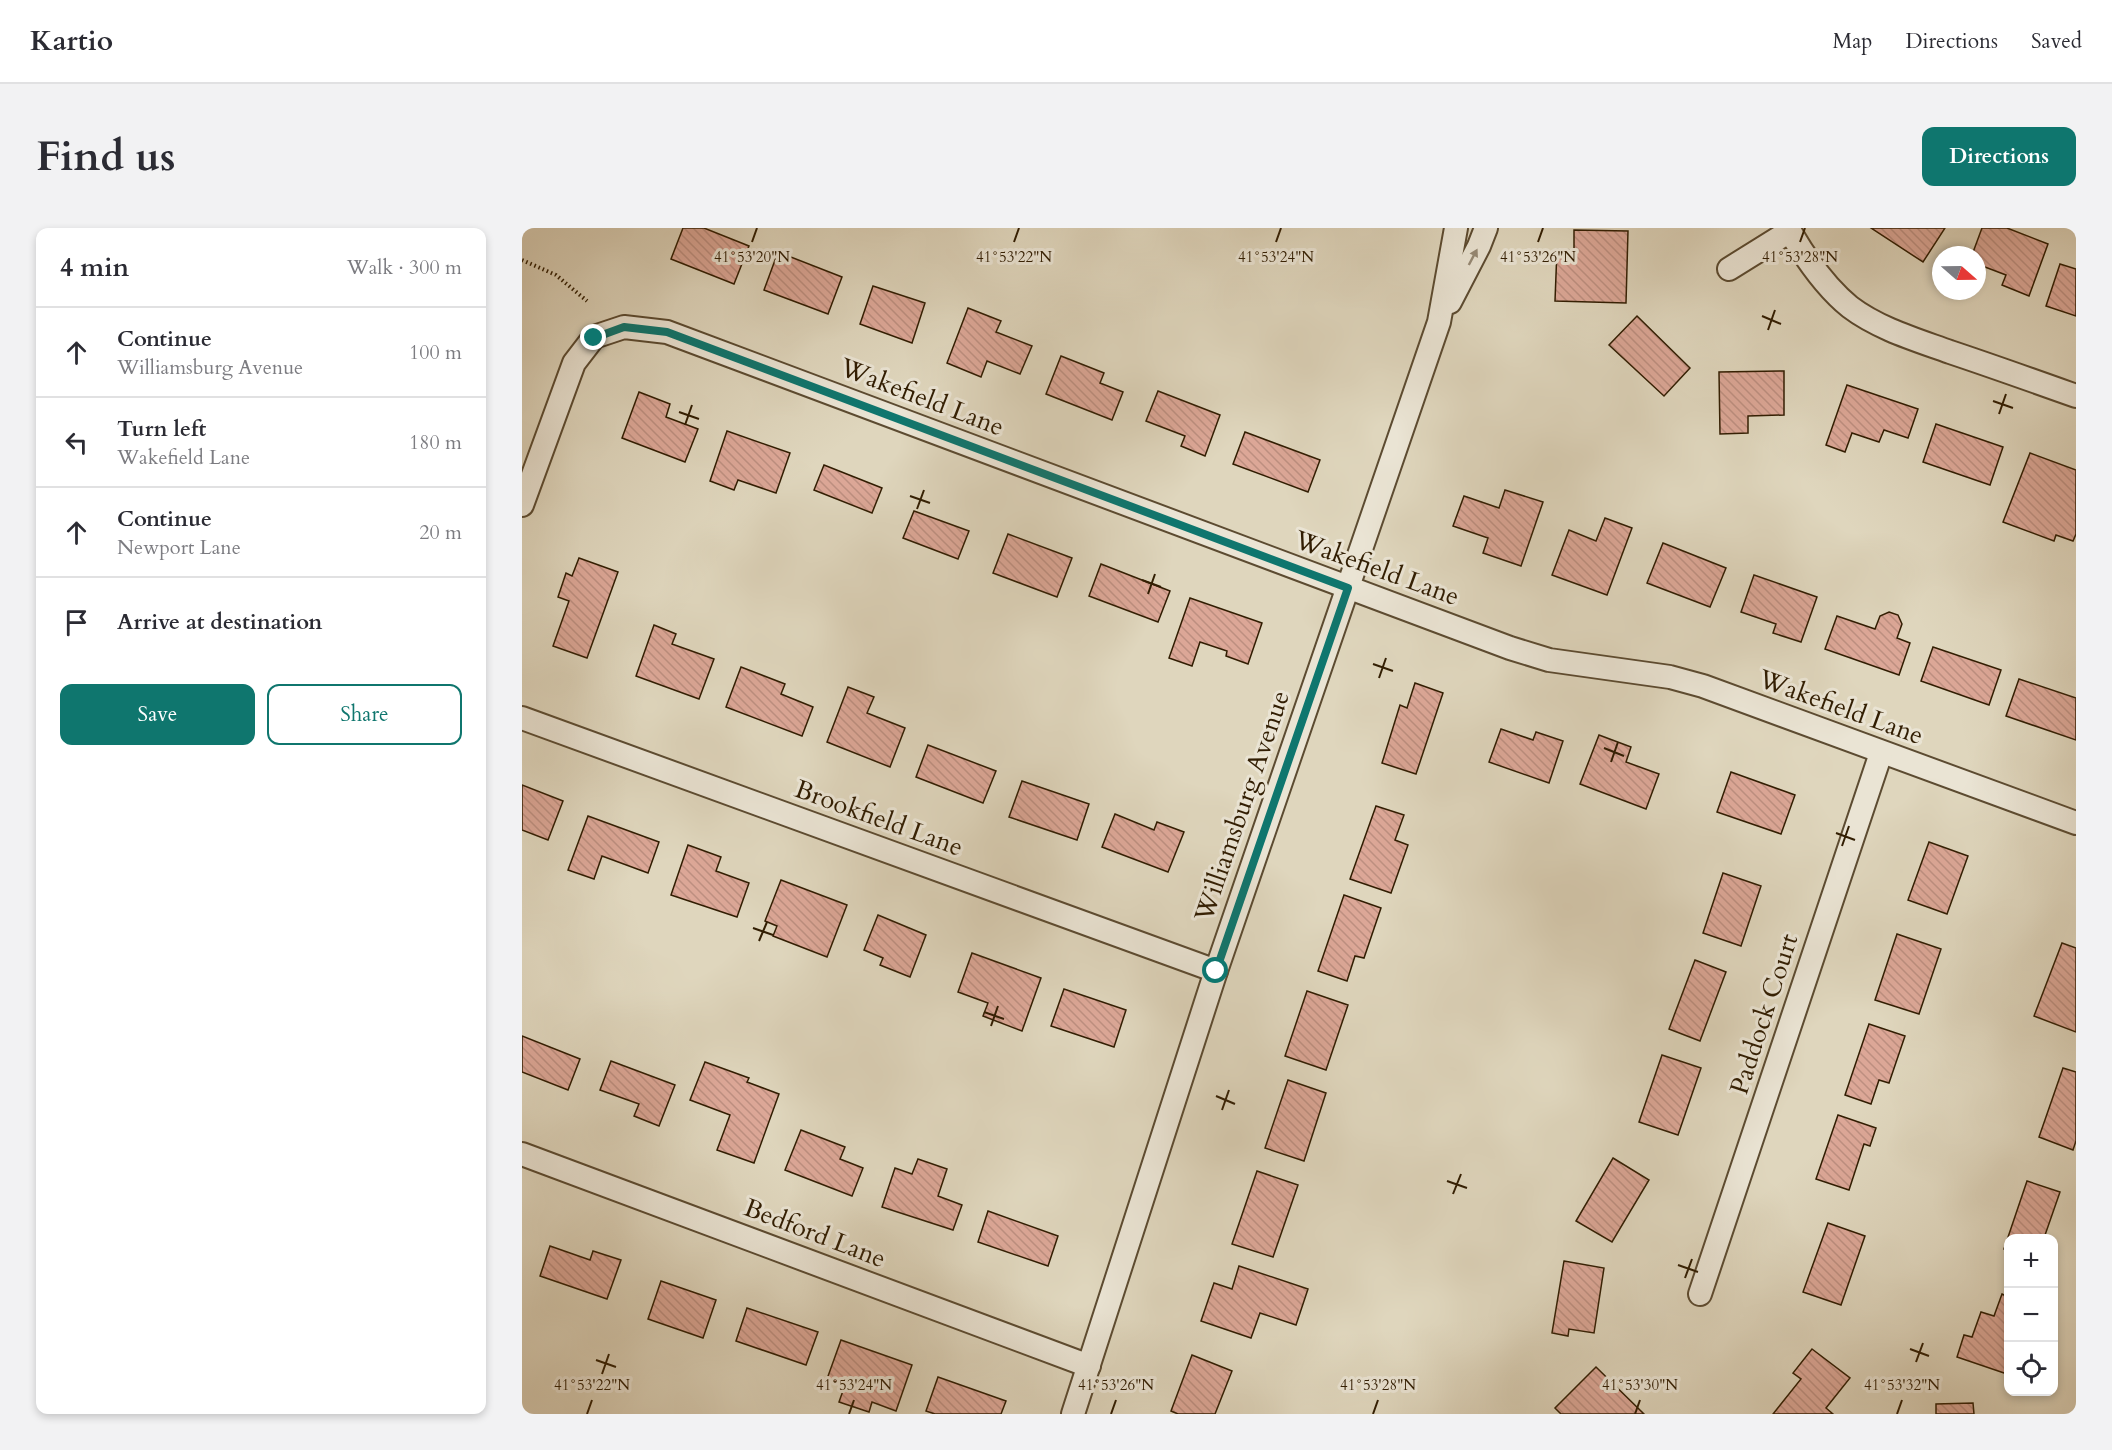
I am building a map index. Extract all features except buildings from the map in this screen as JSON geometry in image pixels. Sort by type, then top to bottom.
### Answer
[{"type":"street","name":"Williamsburg Avenue","points":[[1073,1414],[1216,971],[1439,322],[1456,228]]},
{"type":"street","name":"Williamsburg Avenue","points":[[1439,322],[1486,228]]},
{"type":"street","points":[[1729,269],[1789,230],[1807,259],[1829,285],[1850,306],[1877,323],[1907,336],[2076,396]]},
{"type":"street","name":"Wakefield Lane","points":[[522,505],[574,363],[594,338],[624,327],[667,332],[1510,648],[1549,660],[1670,677],[1703,686],[2076,823]]},
{"type":"street","name":"Brookfield Lane","points":[[522,718],[1216,971]]},
{"type":"street","name":"Paddock Court","points":[[1700,1294],[1881,753]]},
{"type":"street","name":"Bedford Lane","points":[[522,1154],[1089,1366]]},
{"type":"path","points":[[522,260],[556,275],[587,301]]},
{"type":"route","points":[[594,338],[624,327],[667,332],[1348,588],[1216,971]]}]
